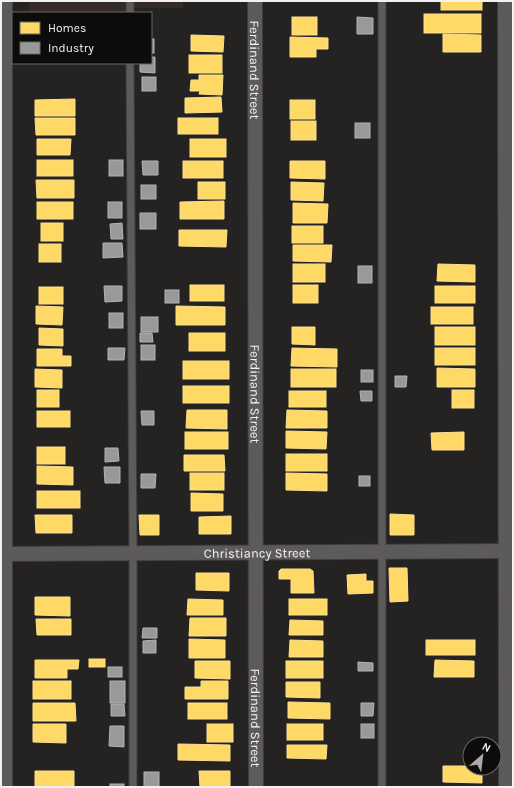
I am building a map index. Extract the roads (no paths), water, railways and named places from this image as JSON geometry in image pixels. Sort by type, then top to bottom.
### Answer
[{"type":"street","points":[[5,1],[3,554],[6,787]]},
{"type":"street","name":"Ferdinand Street","points":[[255,1],[256,787]]},
{"type":"street","points":[[505,1],[510,552],[506,787]]},
{"type":"street","name":"Christiancy Street","points":[[3,554],[510,552]]},
{"type":"lane","points":[[130,1],[130,12]]},
{"type":"lane","points":[[382,1],[382,787]]},
{"type":"lane","points":[[130,64],[133,787]]}]
